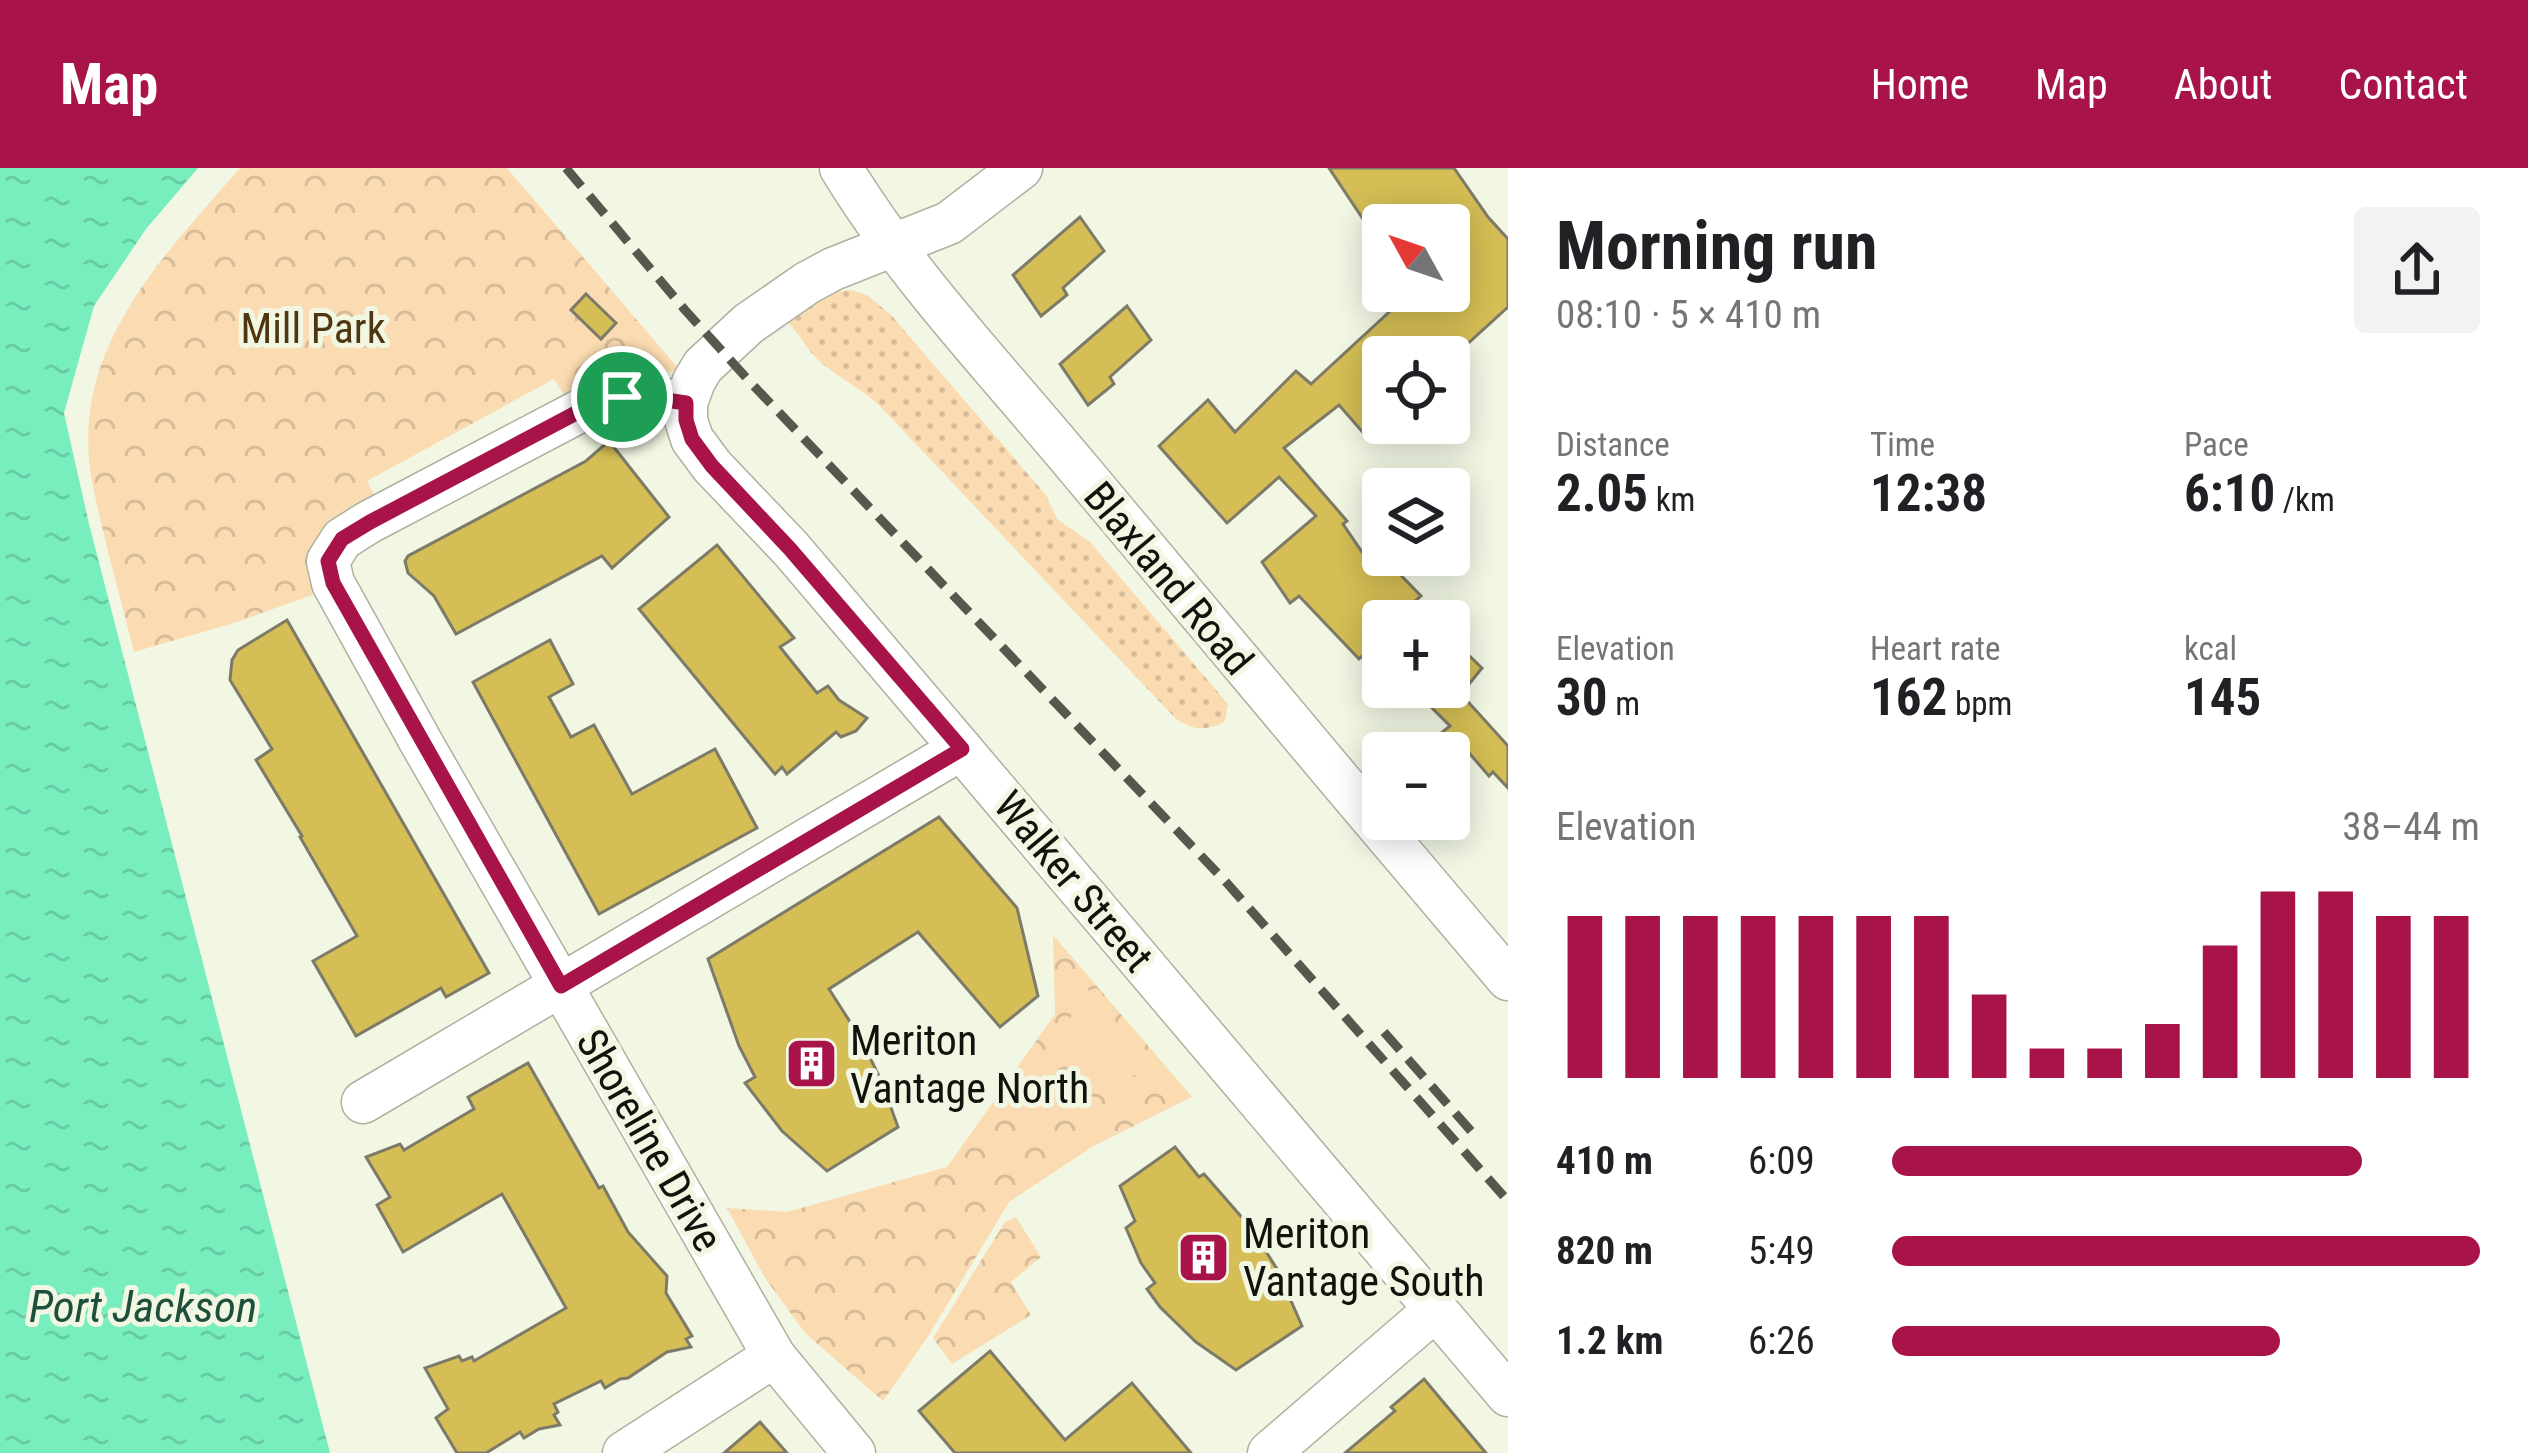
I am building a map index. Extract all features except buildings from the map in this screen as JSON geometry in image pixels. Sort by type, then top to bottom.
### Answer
[{"type":"street","name":"Blaxland Road","points":[[841,168],[922,286],[1508,979]]},
{"type":"street","points":[[686,403],[703,366],[748,323],[845,263],[949,223],[1021,168]]},
{"type":"street","name":"Shoreline Drive","points":[[686,403],[622,397],[578,412],[370,522],[342,539],[328,561],[333,583],[774,1356],[854,1453]]},
{"type":"street","name":"Walker Street","points":[[686,403],[692,439],[712,466],[962,749],[1508,1395]]},
{"type":"street","points":[[363,1102],[962,749]]},
{"type":"street","points":[[1269,1453],[1436,1309]]},
{"type":"street","points":[[624,1453],[774,1356]]},
{"type":"green space","name":"Mill Park","points":[[240,168],[507,168],[677,367],[619,381],[568,402],[554,379],[367,481],[379,504],[318,593],[134,652],[92,481],[88,434],[94,389],[128,309],[181,236]]},
{"type":"green space","points":[[851,290],[867,295],[891,315],[1046,495],[1057,519],[1090,542],[1228,704],[1225,721],[1200,728],[1176,719],[877,403],[819,361],[787,322],[829,292]]},
{"type":"green space","points":[[1053,935],[1192,1097],[1092,1147],[1009,1202],[883,1401],[806,1334],[765,1278],[727,1208],[787,1212],[947,1167],[1055,1014]]},
{"type":"green space","points":[[1073,972],[1150,1061],[1114,1093],[1070,1043]]},
{"type":"green space","points":[[1016,1217],[1041,1257],[1011,1282],[1031,1315],[952,1364],[933,1338],[1005,1222]]},
{"type":"water","name":"Port Jackson","points":[[0,168],[198,168],[146,229],[94,306],[64,413],[330,1453],[0,1453]]},
{"type":"railway","points":[[566,168],[751,383],[1225,881],[1508,1201]]},
{"type":"railway","points":[[1384,1032],[1471,1131]]},
{"type":"place","name":"Meriton Vantage North","points":[[811,1064]]},
{"type":"place","name":"Meriton Vantage South","points":[[1204,1257]]},
{"type":"route","points":[[622,397],[686,403],[692,439],[712,466],[962,749],[561,986],[333,583],[328,561],[342,539],[370,522],[578,412],[622,397]]}]
